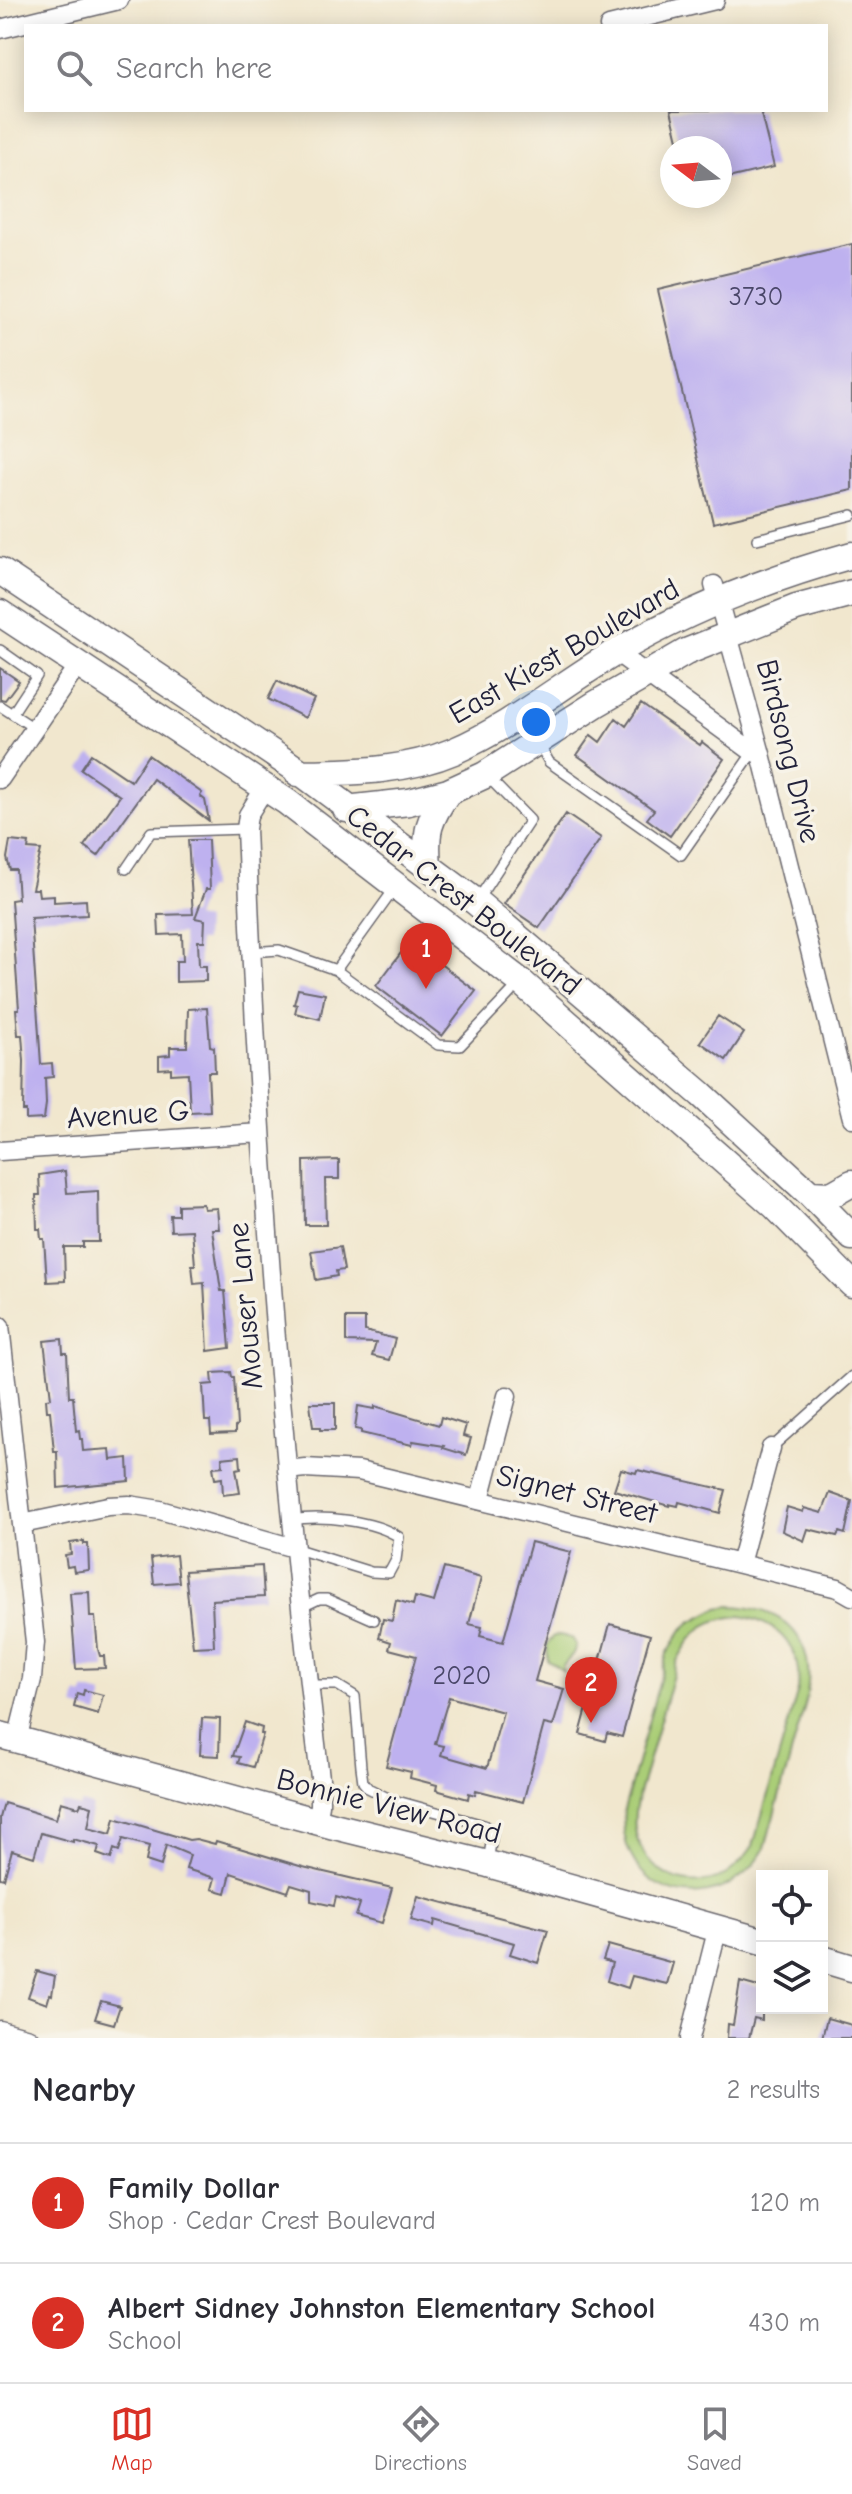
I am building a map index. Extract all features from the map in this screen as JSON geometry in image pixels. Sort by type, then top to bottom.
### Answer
[{"type":"street","points":[[0,29],[72,6],[119,0]]},
{"type":"street","points":[[615,24],[670,5],[715,0]]},
{"type":"street","name":"East Kiest Boulevard","points":[[852,555],[717,592],[455,751],[374,771],[285,773],[272,779],[276,795],[330,809],[351,809],[409,802],[448,792],[485,775],[645,674],[729,633],[796,608],[852,593]]},
{"type":"street","name":"Cedar Crest Boulevard","points":[[0,571],[302,773],[476,902],[701,1094],[852,1237]]},
{"type":"street","name":"Birdsong Drive","points":[[717,592],[852,1118]]},
{"type":"street","name":"Cedar Crest Boulevard","points":[[0,613],[276,795],[454,929],[521,982],[849,1275]]},
{"type":"street","points":[[0,779],[98,636]]},
{"type":"street","points":[[616,652],[757,753]]},
{"type":"street","points":[[428,866],[426,839],[431,815],[448,792]]},
{"type":"street","name":"Mouser Lane","points":[[276,795],[248,815],[250,952],[260,1133],[291,1520],[320,1778],[317,1822]]},
{"type":"street","points":[[454,929],[476,902]]},
{"type":"street","points":[[521,982],[541,958]]},
{"type":"street","name":"Avenue G","points":[[0,1151],[260,1133]]},
{"type":"street","points":[[810,1194],[831,1195],[852,1183]]},
{"type":"street","points":[[0,1326],[35,1642],[32,1679],[8,1738]]},
{"type":"street","points":[[480,1499],[507,1396]]},
{"type":"street","points":[[740,1564],[771,1448]]},
{"type":"street","name":"Signet Street","points":[[287,1470],[359,1471],[838,1588],[851,1595]]},
{"type":"street","points":[[22,1524],[108,1506],[129,1505],[160,1510],[294,1548]]},
{"type":"street","name":"Bonnie View Road","points":[[8,1738],[317,1822],[488,1864],[756,1939]]},
{"type":"street","points":[[690,2038],[718,1927]]},
{"type":"street","points":[[828,1961],[852,1968]]},
{"type":"street","points":[[0,2030],[29,2038]]},
{"type":"lane","points":[[757,539],[852,515]]},
{"type":"lane","points":[[0,650],[37,676],[12,714]]},
{"type":"lane","points":[[0,706],[34,728]]},
{"type":"lane","points":[[537,742],[549,762],[681,855],[757,753]]},
{"type":"lane","points":[[476,902],[530,820],[485,775]]},
{"type":"lane","points":[[126,869],[151,832],[246,829]]},
{"type":"lane","points":[[336,970],[398,886]]},
{"type":"lane","points":[[250,952],[279,950],[336,970],[438,1045],[460,1046],[521,982]]},
{"type":"lane","points":[[771,1448],[852,1376]]},
{"type":"lane","points":[[291,1520],[325,1517],[389,1530],[399,1537],[396,1560],[389,1573],[371,1572],[294,1548]]},
{"type":"lane","points":[[300,1608],[319,1599],[327,1599],[374,1620]]},
{"type":"lane","points":[[309,1685],[337,1685],[355,1696],[363,1782],[368,1788],[390,1799],[484,1825],[493,1832],[488,1864]]},
{"type":"green space","points":[[718,1608],[751,1608],[769,1613],[795,1632],[807,1662],[806,1701],[764,1851],[744,1874],[721,1888],[697,1893],[673,1891],[652,1881],[635,1864],[626,1840],[624,1810],[667,1654],[681,1631]],"holes":[[[741,1616],[778,1632],[786,1641],[796,1662],[798,1690],[753,1846],[733,1869],[718,1879],[699,1883],[678,1880],[660,1871],[646,1856],[637,1839],[634,1821],[638,1795],[677,1661],[689,1641],[709,1623]]]},
{"type":"green space","points":[[554,1636],[571,1638],[576,1645],[563,1671],[548,1661],[547,1645]]},
{"type":"green space","points":[[580,1668],[581,1671],[589,1671],[593,1677],[591,1688],[584,1692],[573,1691],[570,1684]]},
{"type":"building","points":[[671,112],[760,112],[774,167],[732,177],[732,136],[677,136]]},
{"type":"building","points":[[852,244],[852,490],[713,523],[658,290]]},
{"type":"building","points":[[0,668],[19,681],[5,700],[0,699]]},
{"type":"building","points":[[277,681],[314,699],[305,718],[268,699]]},
{"type":"building","points":[[641,704],[724,759],[670,836],[647,819],[654,810],[577,755],[591,735],[600,742],[616,718],[626,726]]},
{"type":"building","points":[[91,754],[131,781],[148,755],[202,793],[200,796],[205,800],[209,821],[153,779],[98,856],[84,846],[120,796],[81,769]]},
{"type":"building","points":[[566,814],[601,838],[539,928],[504,904]]},
{"type":"building","points":[[188,840],[208,840],[210,889],[206,889],[195,918],[205,920],[204,941],[198,941],[199,966],[206,966],[206,981],[176,982],[176,961],[183,961],[182,934],[159,935],[158,915],[193,914]]},
{"type":"building","points":[[10,841],[29,843],[28,849],[41,850],[32,889],[38,889],[39,896],[54,895],[54,902],[86,900],[87,915],[31,918],[41,1064],[52,1063],[53,1077],[45,1078],[44,1119],[26,1120],[26,1111],[23,1111],[24,1061],[22,1035],[18,1035],[11,900],[18,899],[16,870],[10,870],[7,858]]},
{"type":"building","points":[[410,941],[476,991],[442,1036],[376,986]]},
{"type":"building","points":[[298,989],[325,994],[320,1019],[295,1013]]},
{"type":"building","points":[[207,1008],[215,1072],[208,1072],[210,1111],[190,1112],[188,1073],[171,1074],[171,1068],[159,1069],[159,1056],[170,1055],[170,1047],[187,1047],[188,1009]]},
{"type":"building","points":[[718,1016],[744,1033],[726,1060],[700,1042]]},
{"type":"building","points":[[339,1160],[339,1179],[325,1179],[326,1225],[305,1225],[304,1161]]},
{"type":"building","points":[[65,1171],[67,1193],[98,1191],[99,1242],[83,1242],[83,1247],[64,1247],[65,1281],[47,1282],[44,1239],[41,1239],[40,1229],[37,1229],[39,1175]]},
{"type":"building","points":[[203,1204],[204,1209],[217,1208],[219,1229],[212,1229],[221,1291],[225,1291],[230,1348],[208,1351],[204,1283],[194,1284],[192,1230],[171,1231],[170,1215],[178,1215],[178,1205]]},
{"type":"building","points":[[340,1247],[344,1270],[336,1271],[337,1276],[316,1280],[311,1251]]},
{"type":"building","points":[[346,1318],[365,1318],[365,1331],[395,1339],[389,1360],[372,1356],[376,1343],[346,1342]]},
{"type":"building","points":[[62,1339],[63,1353],[67,1353],[69,1397],[73,1397],[76,1431],[79,1430],[83,1451],[110,1449],[111,1460],[128,1458],[129,1481],[58,1488],[57,1451],[54,1451],[50,1411],[47,1411],[46,1399],[51,1398],[44,1341]]},
{"type":"building","points":[[231,1372],[234,1377],[235,1433],[211,1434],[210,1421],[205,1421],[203,1385],[213,1384],[212,1373]]},
{"type":"building","points":[[310,1403],[335,1403],[335,1430],[313,1427]]},
{"type":"building","points":[[358,1406],[375,1409],[375,1406],[439,1425],[441,1417],[466,1425],[463,1436],[471,1438],[466,1455],[444,1446],[413,1441],[412,1445],[361,1433],[361,1430],[355,1429]]},
{"type":"building","points":[[240,1456],[241,1468],[236,1469],[240,1493],[223,1495],[222,1478],[215,1479],[213,1467],[223,1466],[222,1458]]},
{"type":"building","points":[[621,1469],[726,1490],[720,1513],[679,1502],[678,1506],[669,1506],[614,1490]]},
{"type":"building","points":[[830,1493],[852,1501],[845,1534],[839,1532],[837,1536],[808,1529],[804,1541],[782,1531],[787,1507],[822,1513]]},
{"type":"building","points":[[84,1541],[88,1544],[89,1570],[74,1572],[73,1566],[67,1567],[65,1555],[71,1554],[70,1543]]},
{"type":"building","points":[[531,1542],[571,1552],[535,1681],[564,1689],[553,1726],[544,1724],[523,1802],[476,1790],[475,1795],[469,1793],[468,1799],[436,1790],[437,1785],[410,1778],[411,1772],[386,1766],[416,1656],[389,1649],[391,1642],[379,1638],[383,1619],[392,1621],[396,1600],[413,1605],[415,1597],[434,1602],[444,1568],[481,1578],[469,1624],[482,1627],[480,1636],[503,1642]],"holes":[[[449,1697],[503,1712],[487,1768],[441,1755],[444,1746],[435,1744]]]},
{"type":"building","points":[[176,1555],[179,1582],[154,1584],[151,1558]]},
{"type":"building","points":[[262,1566],[264,1597],[212,1600],[214,1646],[193,1647],[185,1571]]},
{"type":"building","points":[[89,1592],[90,1617],[95,1617],[98,1649],[100,1656],[104,1656],[105,1668],[76,1669],[70,1593]]},
{"type":"building","points":[[610,1624],[650,1635],[622,1737],[607,1733],[605,1741],[580,1734]]},
{"type":"building","points":[[84,1690],[103,1695],[98,1714],[74,1707],[77,1693],[83,1695]]},
{"type":"building","points":[[202,1718],[220,1719],[219,1756],[200,1755]]},
{"type":"building","points":[[245,1722],[262,1728],[253,1767],[238,1763],[240,1757],[233,1756]]},
{"type":"building","points":[[61,1802],[79,1807],[81,1803],[92,1806],[88,1828],[111,1834],[115,1818],[189,1840],[215,1844],[216,1841],[303,1867],[392,1888],[382,1923],[356,1916],[360,1904],[336,1897],[334,1906],[311,1901],[311,1890],[291,1884],[288,1892],[231,1873],[226,1893],[212,1889],[215,1878],[186,1869],[190,1855],[166,1845],[161,1866],[146,1861],[149,1846],[123,1839],[119,1851],[114,1849],[111,1859],[97,1854],[99,1846],[41,1833],[34,1857],[12,1850],[4,1879],[0,1878],[0,1818],[4,1803],[56,1819]]},
{"type":"building","points":[[418,1896],[548,1930],[538,1963],[510,1954],[514,1943],[435,1920],[434,1926],[411,1920]]},
{"type":"building","points":[[608,1945],[673,1963],[667,1984],[632,1976],[628,1988],[607,1981],[612,1963],[603,1960]]},
{"type":"building","points":[[37,1971],[55,1976],[47,2004],[28,1997]]},
{"type":"building","points":[[740,1982],[756,1986],[756,2014],[762,2014],[762,2020],[754,2018],[749,2038],[727,2038],[728,2024],[733,2025]]},
{"type":"building","points":[[101,2001],[120,2006],[114,2024],[95,2019]]},
{"type":"building","points":[[827,2018],[852,2025],[852,2038],[822,2038]]},
{"type":"place","name":"Family Dollar","points":[[426,989]]},
{"type":"place","name":"Albert Sidney Johnston Elementary School","points":[[591,1723]]}]
